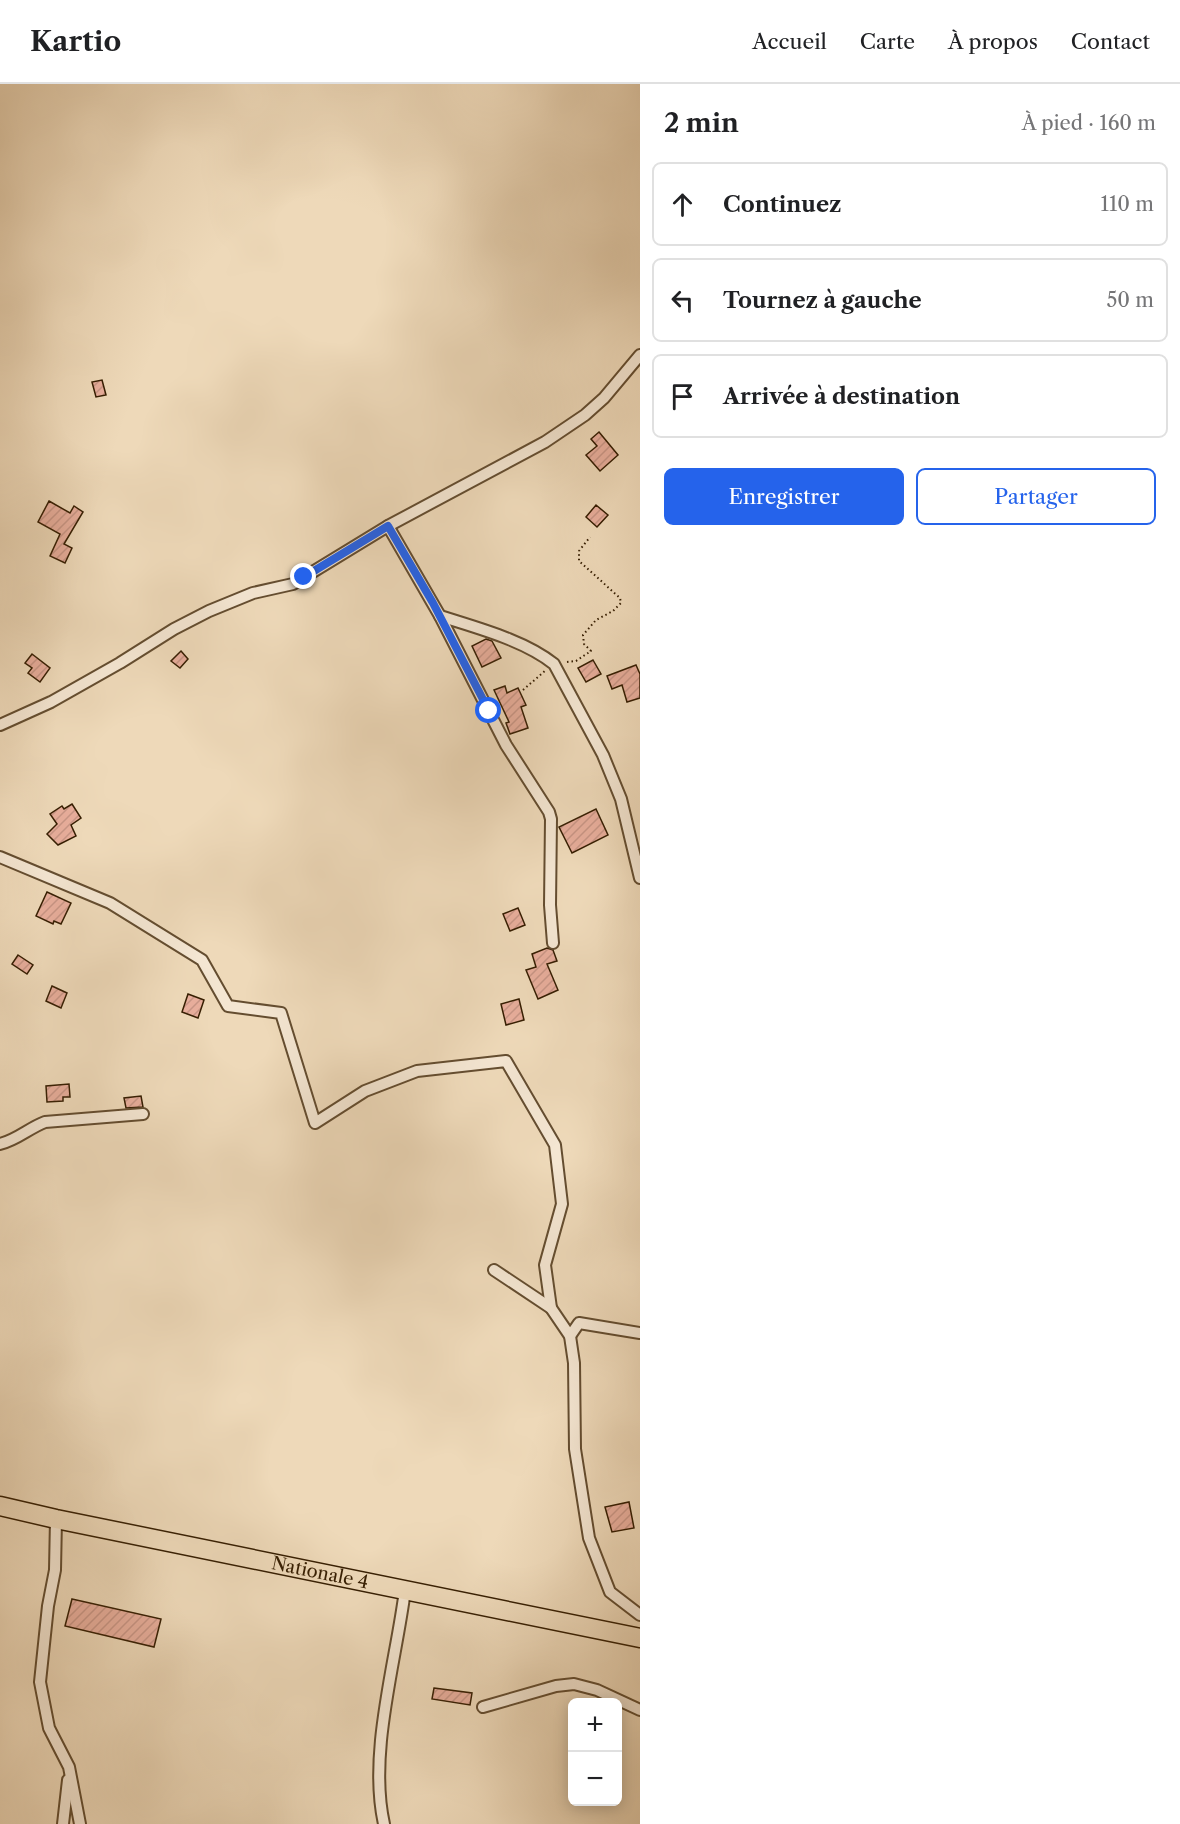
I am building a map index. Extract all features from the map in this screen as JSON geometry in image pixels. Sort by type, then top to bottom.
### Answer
[{"type":"highway","name":"Nationale 4","points":[[0,1506],[56,1520],[640,1638]]},
{"type":"street","points":[[0,725],[51,702],[208,611],[253,593],[293,584],[388,526],[567,429],[604,398],[640,355]]},
{"type":"street","points":[[388,526],[440,616],[506,745],[549,812],[551,819],[550,905],[553,943]]},
{"type":"street","points":[[440,616],[521,645],[543,655],[555,664],[603,755],[621,799],[640,878]]},
{"type":"street","points":[[0,856],[110,903],[202,960],[228,1006],[281,1013],[315,1123],[365,1091],[417,1071],[506,1061],[555,1145],[562,1204],[545,1265],[551,1308]]},
{"type":"street","points":[[0,1144],[11,1142],[32,1127],[45,1122],[143,1114]]},
{"type":"street","points":[[494,1270],[551,1308],[570,1336],[574,1363],[575,1449],[589,1538],[610,1592],[640,1615]]},
{"type":"street","points":[[570,1336],[579,1323],[640,1333]]},
{"type":"street","points":[[56,1520],[55,1570],[48,1606],[40,1682],[48,1728],[69,1767],[81,1824]]},
{"type":"street","points":[[384,1824],[379,1788],[384,1718],[405,1590]]},
{"type":"street","points":[[483,1707],[556,1686],[574,1684],[597,1690],[640,1710]]},
{"type":"street","points":[[63,1824],[69,1767]]},
{"type":"path","points":[[523,690],[555,664],[576,661],[591,651],[584,644],[583,635],[596,620],[613,611],[621,603],[620,598],[579,561],[579,551],[590,537]]},
{"type":"building","points":[[102,380],[106,395],[96,397],[92,382]]},
{"type":"building","points":[[599,432],[618,455],[600,471],[586,455],[597,446],[591,439]]},
{"type":"building","points":[[49,501],[70,513],[74,506],[83,512],[64,544],[72,548],[65,563],[50,556],[60,534],[38,522]]},
{"type":"building","points":[[596,505],[608,515],[597,527],[586,517]]},
{"type":"building","points":[[486,639],[492,641],[501,658],[482,667],[472,646]]},
{"type":"building","points":[[181,651],[188,659],[180,668],[171,661]]},
{"type":"building","points":[[32,654],[50,668],[40,682],[28,673],[32,668],[25,663]]},
{"type":"building","points":[[593,660],[601,674],[586,682],[578,668]]},
{"type":"building","points":[[636,665],[640,674],[640,698],[627,702],[622,685],[612,689],[607,676]]},
{"type":"building","points":[[505,686],[507,693],[518,688],[526,705],[521,707],[528,728],[510,734],[506,723],[509,722],[494,690]]},
{"type":"building","points":[[72,804],[81,818],[71,825],[76,836],[58,845],[47,834],[57,824],[50,814],[62,806],[64,809]]},
{"type":"building","points":[[596,809],[608,835],[572,853],[559,827]]},
{"type":"building","points":[[47,892],[71,903],[61,924],[54,921],[53,924],[36,916]]},
{"type":"building","points":[[518,908],[525,925],[510,931],[503,914]]},
{"type":"building","points":[[547,948],[553,950],[557,961],[547,964],[558,990],[538,999],[526,970],[536,967],[532,954]]},
{"type":"building","points":[[18,955],[33,965],[27,974],[12,964]]},
{"type":"building","points":[[52,986],[67,993],[61,1008],[46,1001]]},
{"type":"building","points":[[188,994],[204,1000],[198,1018],[182,1012]]},
{"type":"building","points":[[519,999],[524,1020],[506,1025],[501,1004]]},
{"type":"building","points":[[69,1084],[70,1097],[63,1097],[63,1101],[47,1102],[46,1086]]},
{"type":"building","points":[[141,1096],[143,1107],[126,1108],[124,1098]]},
{"type":"building","points":[[629,1502],[634,1528],[612,1532],[605,1507]]},
{"type":"building","points":[[72,1599],[161,1619],[154,1647],[65,1626]]},
{"type":"building","points":[[434,1688],[472,1693],[470,1705],[432,1699]]},
{"type":"route","points":[[304,577],[388,526],[433,603],[489,711]]}]
